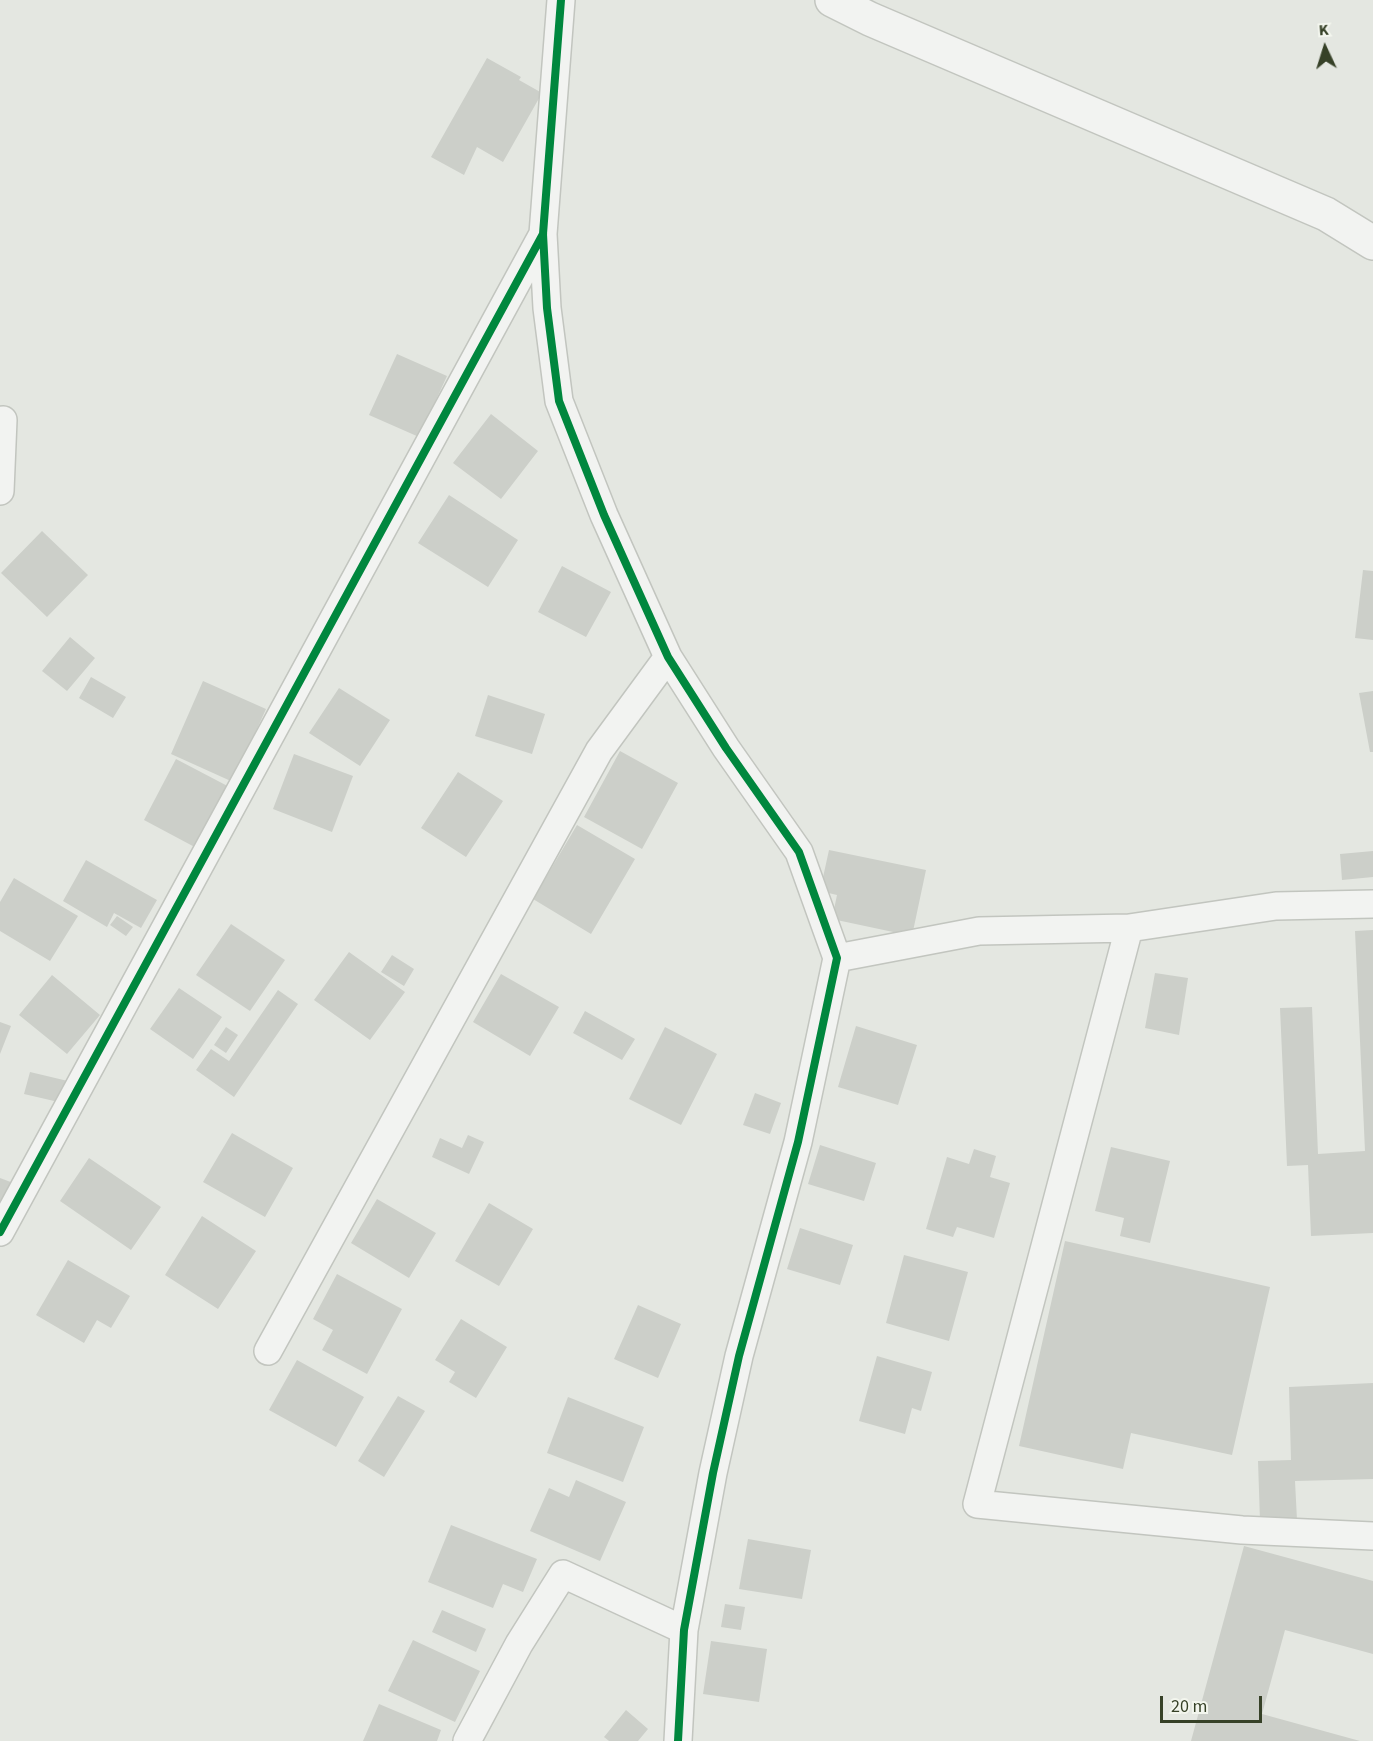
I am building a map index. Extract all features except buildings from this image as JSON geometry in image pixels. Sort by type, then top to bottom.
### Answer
[{"type":"street","points":[[561,0],[543,234],[547,308],[559,401],[604,515],[668,657],[726,748],[799,852],[837,958],[798,1142],[739,1356],[717,1452],[684,1630],[678,1741]]},
{"type":"street","points":[[832,0],[870,19],[1326,214],[1373,243]]},
{"type":"street","points":[[0,1232],[543,234]]},
{"type":"street","points":[[0,491],[3,420]]},
{"type":"street","points":[[268,1351],[599,751],[668,657]]},
{"type":"street","points":[[837,958],[980,931],[1129,928],[1276,906],[1373,904]]},
{"type":"street","points":[[1129,928],[977,1504],[1152,1523],[1373,1536]]},
{"type":"street","points":[[467,1741],[519,1644],[563,1574],[684,1630]]},
{"type":"cycle path","points":[[561,0],[543,234],[547,308],[559,401],[604,515],[668,657],[726,748],[799,852],[837,958],[798,1142],[739,1356],[713,1473],[684,1630],[678,1741]]},
{"type":"cycle path","points":[[0,1232],[543,234]]}]
